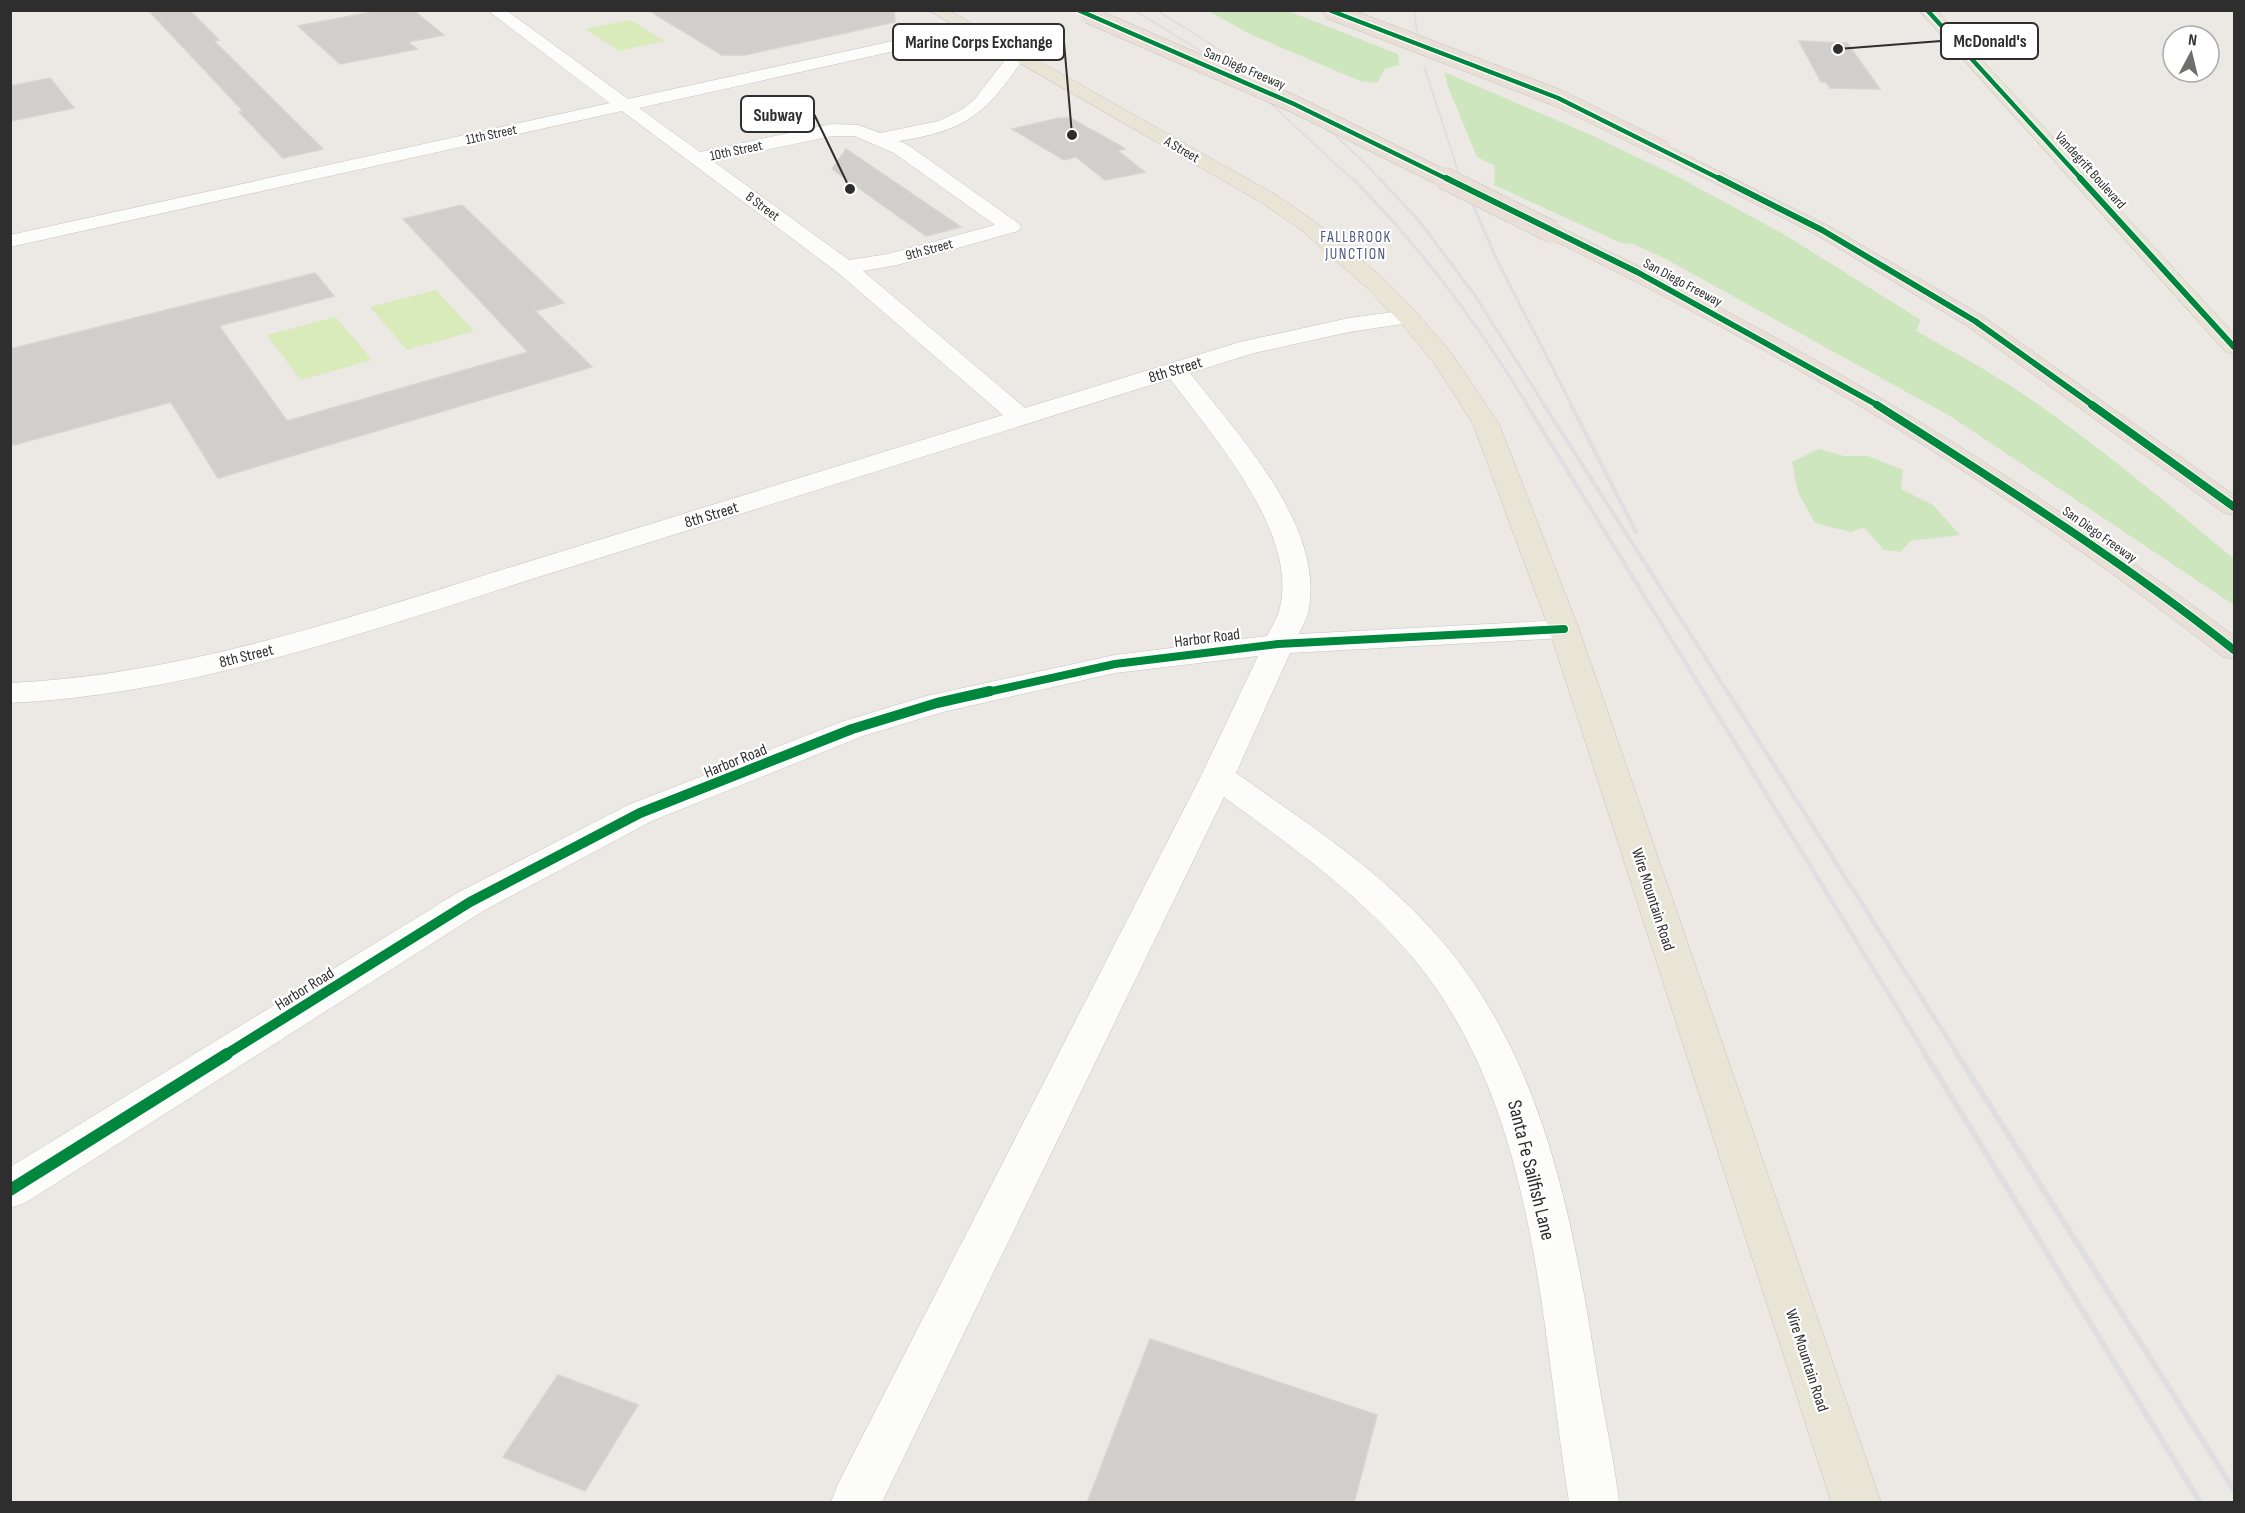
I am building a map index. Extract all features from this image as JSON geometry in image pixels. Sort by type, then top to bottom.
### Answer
[{"type":"highway","points":[[1329,10],[1558,98],[1822,230],[1975,321],[2235,507]]},
{"type":"highway","name":"San Diego Freeway","points":[[1083,13],[1294,104],[1637,272],[1868,399],[2065,526],[2180,607],[2235,650]]},
{"type":"main road","name":"A Street","points":[[936,10],[1269,199],[1307,225],[1373,281],[1408,317]]},
{"type":"main road","name":"Vandegrift Boulevard","points":[[1927,10],[2235,347]]},
{"type":"main road","name":"Wire Mountain Road","points":[[1408,317],[1444,359],[1486,424],[1564,629],[1856,1503]]},
{"type":"street","name":"B Street","points":[[495,10],[845,267],[1020,417]]},
{"type":"street","name":"11th Street","points":[[10,241],[971,28]]},
{"type":"street","points":[[879,139],[931,130],[951,123],[980,104],[1018,56]]},
{"type":"street","name":"10th Street","points":[[698,158],[832,129],[858,131],[879,139]]},
{"type":"street","name":"9th Street","points":[[845,267],[889,260],[1011,227],[901,149],[879,139]]},
{"type":"street","name":"8th Street","points":[[10,693],[53,691],[178,672],[314,638],[1248,347],[1349,325],[1408,317]]},
{"type":"street","points":[[856,1503],[1218,776],[1294,611],[1298,586],[1294,560],[1276,516],[1250,471],[1175,369]]},
{"type":"street","name":"Harbor Road","points":[[10,1190],[470,902],[640,813],[852,729],[937,703],[1115,663],[1278,644],[1564,629]]},
{"type":"street","name":"Santa Fe Sailfish Lane","points":[[1218,776],[1316,847],[1368,891],[1413,934],[1449,977],[1479,1021],[1512,1092],[1536,1170],[1560,1288],[1580,1430],[1594,1503]]},
{"type":"green space","points":[[1208,11],[1288,11],[1398,54],[1399,65],[1385,69],[1377,83],[1360,81],[1252,35]]},
{"type":"green space","points":[[630,20],[665,41],[619,51],[585,29]]},
{"type":"green space","points":[[1444,72],[1596,137],[1684,180],[1787,236],[1921,320],[1916,331],[1972,362],[2053,415],[2132,475],[2234,559],[2234,605],[1950,416],[1664,258],[1633,244],[1621,243],[1494,185],[1495,166],[1477,157]]},
{"type":"green space","points":[[436,290],[474,331],[407,350],[370,307]]},
{"type":"green space","points":[[336,317],[372,360],[301,380],[267,335]]},
{"type":"green space","points":[[1819,449],[1844,456],[1868,456],[1903,470],[1901,489],[1933,505],[1960,535],[1910,541],[1901,552],[1884,550],[1864,527],[1851,532],[1815,523],[1798,492],[1792,462]]},
{"type":"building","points":[[148,10],[189,10],[219,40],[214,41],[323,149],[283,158],[239,112],[243,111]]},
{"type":"building","points":[[382,10],[413,10],[444,35],[408,42],[417,49],[340,64],[298,26]]},
{"type":"building","points":[[648,10],[894,10],[895,22],[745,55],[722,55]]},
{"type":"building","points":[[1799,41],[1847,43],[1880,89],[1830,88],[1826,82],[1821,82]]},
{"type":"building","points":[[50,78],[74,108],[10,121],[10,86]]},
{"type":"building","points":[[1059,118],[1070,118],[1119,145],[1125,149],[1118,151],[1145,172],[1105,180],[1076,157],[1064,160],[1012,129]]},
{"type":"building","points":[[846,149],[961,227],[926,236],[832,169]]},
{"type":"building","points":[[462,205],[564,303],[535,311],[592,367],[218,478],[171,402],[10,446],[10,349],[315,273],[334,296],[219,326],[287,421],[528,352],[403,219]]},
{"type":"building","points":[[1150,1339],[1377,1415],[1354,1503],[1087,1503]]},
{"type":"building","points":[[558,1375],[638,1405],[585,1491],[503,1457]]},
{"type":"railway","points":[[1134,10],[1196,48],[1256,90],[1353,180]]},
{"type":"railway","points":[[1156,10],[1246,67],[1302,108],[1356,154],[1381,180]]},
{"type":"railway","points":[[1414,10],[1417,32]]},
{"type":"railway","points":[[1424,66],[1461,180]]},
{"type":"railway","points":[[1352,178],[1401,231],[1447,287],[1489,345],[1528,406]]},
{"type":"railway","points":[[1379,178],[1420,222],[1474,294],[1545,406]]},
{"type":"railway","points":[[1461,178],[1497,260],[1572,406]]},
{"type":"railway","points":[[1527,405],[1704,693]]},
{"type":"railway","points":[[1544,405],[1728,693]]},
{"type":"railway","points":[[1571,405],[1636,532]]},
{"type":"railway","points":[[1703,691],[1926,1055]]},
{"type":"railway","points":[[1727,691],[1958,1055]]},
{"type":"railway","points":[[1925,1054],[2200,1502]]},
{"type":"railway","points":[[1957,1054],[2234,1490]]},
{"type":"cycle path","points":[[1078,10],[1294,104],[1637,272],[1868,399],[2065,526],[2180,607],[2234,650]]},
{"type":"cycle path","points":[[1329,10],[1558,98],[1822,230],[1975,321],[2234,507]]},
{"type":"cycle path","points":[[1927,10],[2234,347]]},
{"type":"cycle path","points":[[10,1190],[470,902],[640,813],[852,729],[937,703],[1115,664],[1278,644],[1564,629]]},
{"type":"place","name":"McDonald's","points":[[1838,49]]},
{"type":"place","name":"Marine Corps Exchange","points":[[1072,135]]},
{"type":"place","name":"Subway","points":[[850,189]]},
{"type":"district","name":"FALLBROOK JUNCTION","points":[[1356,246]]}]
